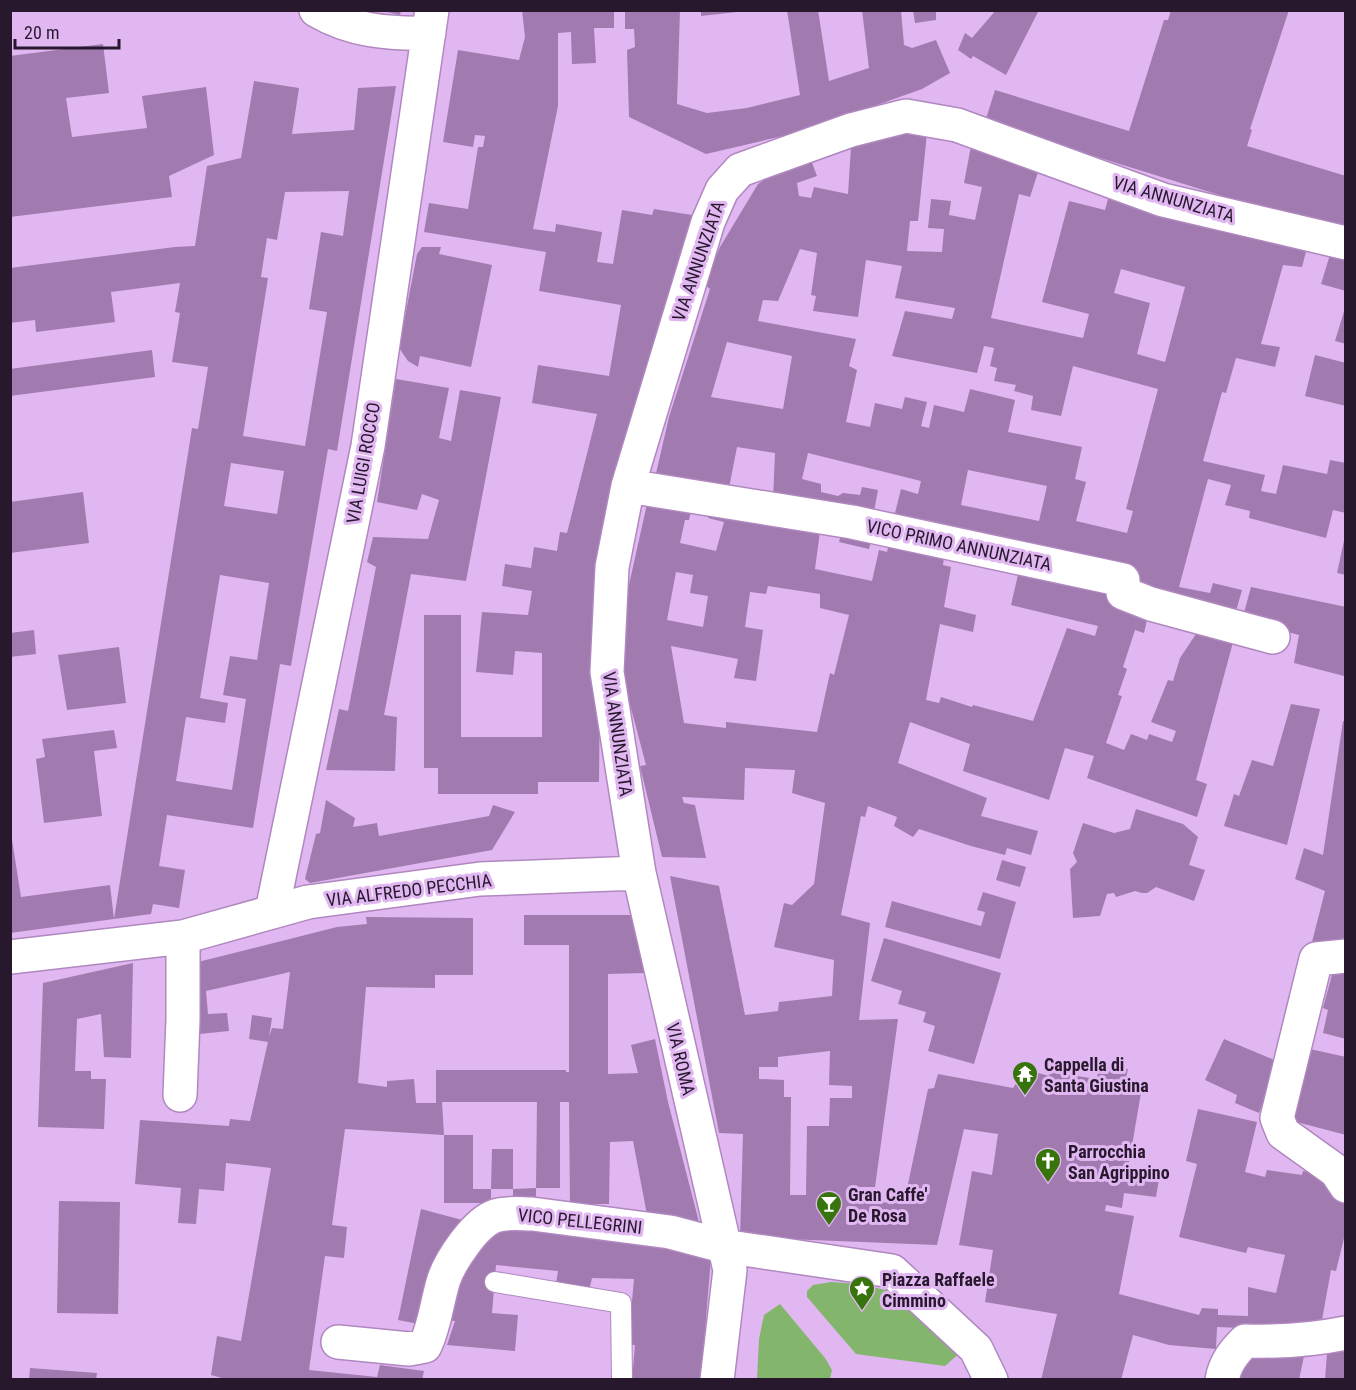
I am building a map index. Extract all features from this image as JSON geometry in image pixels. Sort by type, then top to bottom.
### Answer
[{"type":"street","points":[[316,10],[353,27],[391,34],[430,22]]},
{"type":"street","name":"VIA LUIGI ROCCO","points":[[272,911],[368,446],[430,22]]},
{"type":"street","name":"VIA ANNUNZIATA","points":[[639,873],[607,672],[612,567],[628,486],[708,222],[722,190],[740,170],[851,130],[906,116],[957,125],[1163,200],[1346,243]]},
{"type":"street","name":"VICO PRIMO ANNUNZIATA","points":[[628,486],[852,522],[1123,580],[1123,593],[1150,604],[1273,637]]},
{"type":"street","name":"VIA ALFREDO PECCHIA","points":[[10,957],[183,936],[308,902],[480,879],[639,873]]},
{"type":"street","name":"VIA ROMA","points":[[639,873],[723,1246]]},
{"type":"street","points":[[180,1095],[183,936]]},
{"type":"street","points":[[1346,956],[1316,959],[1277,1118],[1283,1133],[1336,1172],[1346,1186]]},
{"type":"street","name":"VICO PELLEGRINI","points":[[338,1342],[409,1349],[425,1346],[450,1278],[454,1259],[471,1236],[486,1221],[496,1216],[510,1213],[543,1215],[660,1230],[723,1246]]},
{"type":"street","points":[[717,1380],[730,1270],[723,1246],[892,1271],[976,1349],[992,1380]]},
{"type":"street","points":[[1222,1380],[1223,1371],[1233,1353],[1245,1341],[1287,1342],[1320,1339],[1346,1333]]},
{"type":"lane","points":[[495,1282],[621,1303],[622,1380]]},
{"type":"green space","points":[[831,1282],[860,1284],[898,1293],[962,1351],[945,1366],[856,1354],[807,1297],[807,1291],[813,1285]]},
{"type":"green space","points":[[780,1304],[825,1358],[832,1370],[830,1379],[757,1379],[759,1339],[764,1315]]},
{"type":"building","points":[[378,10],[401,10],[400,15]]},
{"type":"building","points":[[522,10],[614,10],[614,28],[594,28],[596,63],[572,64],[571,32],[558,33],[558,106],[533,229],[555,232],[556,224],[602,232],[597,262],[613,264],[622,210],[652,215],[654,209],[692,215],[674,274],[681,276],[608,535],[592,619],[592,658],[600,667],[599,782],[538,782],[538,794],[438,794],[438,768],[424,768],[424,615],[461,615],[461,737],[542,737],[542,653],[515,651],[513,675],[476,672],[482,612],[528,615],[532,591],[502,586],[505,564],[531,568],[534,547],[557,551],[560,532],[567,533],[597,414],[532,403],[538,365],[609,376],[621,305],[539,291],[546,252],[424,232],[429,203],[468,209],[478,147],[483,147],[485,136],[475,135],[473,147],[443,142],[458,50],[519,60],[525,37]]},
{"type":"building","points":[[625,10],[680,10],[677,104],[707,113],[747,108],[800,95],[787,10],[818,10],[829,81],[869,68],[862,10],[901,10],[904,45],[912,48],[936,40],[950,73],[922,89],[804,131],[706,154],[629,117],[627,50],[635,47],[634,29],[625,29]]},
{"type":"building","points":[[701,10],[737,10],[737,12],[701,16]]},
{"type":"building","points":[[913,10],[936,10],[936,20],[915,23]]},
{"type":"building","points":[[996,10],[1039,10],[1006,75],[973,56],[971,59],[958,50],[965,33],[972,38]]},
{"type":"building","points":[[1171,10],[1289,10],[1250,129],[1252,130],[1247,146],[1346,176],[1346,231],[1229,198],[985,122],[995,90],[1129,131],[1164,20],[1168,20]]},
{"type":"building","points":[[103,44],[109,93],[66,98],[72,137],[147,128],[142,96],[206,87],[214,155],[169,176],[172,197],[10,217],[10,56]]},
{"type":"building","points":[[254,81],[299,88],[292,134],[354,130],[358,88],[396,86],[337,451],[328,449],[291,666],[280,664],[253,828],[167,815],[159,866],[185,870],[179,908],[153,904],[151,914],[114,919],[192,428],[198,429],[208,367],[172,362],[180,313],[175,312],[180,283],[111,292],[115,322],[36,332],[35,320],[10,323],[10,268],[195,246],[207,166],[241,158]],"holes":[[[349,191],[343,236],[321,232],[309,309],[327,312],[305,446],[243,436],[268,278],[261,277],[267,238],[277,240],[285,192]],[[231,463],[284,471],[277,514],[224,506]],[[220,575],[269,583],[257,660],[230,656],[223,695],[246,699],[232,790],[176,781],[186,717],[225,723],[228,703],[200,698]]]},
{"type":"building","points":[[927,133],[918,221],[910,221],[907,251],[942,252],[944,229],[928,228],[931,199],[951,201],[949,215],[975,220],[982,187],[964,183],[972,141],[1040,166],[1030,197],[1019,194],[991,318],[1083,338],[1089,314],[1042,302],[1069,201],[1105,210],[1111,188],[1308,244],[1302,267],[1283,265],[1261,344],[1280,347],[1275,367],[1236,358],[1226,393],[1222,392],[1203,461],[1265,475],[1261,491],[1276,494],[1283,465],[1327,474],[1330,460],[1346,463],[1346,513],[1333,510],[1326,538],[1249,518],[1250,511],[1225,505],[1231,485],[1208,479],[1179,587],[1210,593],[1213,583],[1242,590],[1234,618],[893,521],[901,489],[918,494],[921,481],[808,453],[802,479],[821,484],[821,492],[838,496],[843,493],[860,495],[862,487],[878,490],[873,517],[773,499],[775,453],[737,447],[728,493],[654,482],[669,417],[710,289],[704,284],[720,247],[758,184],[781,169],[811,160],[817,176],[797,183],[799,196],[811,198],[814,187],[848,194],[851,147],[883,135]],"holes":[[[800,249],[817,253],[811,295],[816,296],[813,311],[858,317],[866,260],[902,266],[895,298],[955,308],[952,319],[905,311],[892,356],[977,373],[984,346],[994,348],[990,366],[997,368],[994,381],[1016,385],[1014,391],[1033,396],[1031,410],[1061,416],[1073,366],[1158,389],[1126,509],[1133,511],[1127,533],[1076,521],[1086,482],[1075,479],[1082,447],[1008,432],[1015,400],[970,389],[964,412],[934,405],[929,428],[921,426],[927,402],[905,397],[902,409],[875,403],[870,427],[846,422],[857,370],[849,366],[856,339],[758,321],[763,300],[778,301]],[[1121,269],[1185,287],[1165,362],[1137,354],[1150,303],[1114,293]],[[727,342],[792,356],[783,409],[711,397]],[[968,470],[1047,486],[1039,521],[961,505]]]},
{"type":"building","points":[[1333,245],[1346,249],[1346,291],[1321,284]]},
{"type":"building","points":[[422,247],[441,247],[439,254],[492,265],[471,367],[420,356],[418,367],[408,361],[399,348],[417,254]]},
{"type":"building","points":[[1346,308],[1346,344],[1335,341]]},
{"type":"building","points":[[152,350],[155,377],[10,396],[10,369]]},
{"type":"building","points":[[1315,355],[1346,363],[1346,406],[1305,396]]},
{"type":"building","points":[[396,379],[449,388],[439,438],[451,441],[460,390],[501,397],[466,581],[411,574],[384,715],[397,717],[395,771],[326,770],[339,709],[348,711],[376,567],[367,562],[373,537],[428,539],[439,500],[422,494],[417,510],[377,502]]},
{"type":"building","points":[[83,492],[89,543],[10,553],[10,502]]},
{"type":"building","points":[[649,495],[692,505],[689,520],[685,520],[680,543],[716,551],[724,522],[708,518],[711,504],[821,524],[815,569],[872,581],[879,550],[887,552],[890,539],[945,550],[943,565],[951,567],[944,607],[976,615],[973,632],[940,624],[926,700],[939,703],[941,697],[972,707],[973,705],[1033,721],[1067,628],[1095,636],[1098,626],[1011,605],[1020,566],[1084,579],[1150,607],[1144,633],[1135,630],[1123,667],[1127,669],[1118,695],[1122,696],[1106,743],[1124,750],[1131,734],[1147,740],[1149,734],[1172,742],[1176,731],[1151,722],[1168,680],[1173,681],[1180,658],[1202,625],[1236,631],[1196,780],[1207,784],[1197,817],[1087,778],[1094,756],[1065,748],[1049,800],[963,771],[970,744],[910,722],[898,763],[987,798],[981,816],[1038,831],[1031,855],[1007,848],[1005,855],[919,829],[913,837],[894,826],[897,817],[868,806],[865,817],[861,816],[841,915],[870,923],[859,1020],[898,1019],[875,1187],[853,1187],[852,1201],[904,1203],[928,1089],[934,1088],[938,1074],[1013,1088],[1024,1072],[1032,1071],[1049,1076],[1050,1072],[1097,1079],[1099,1065],[1128,1069],[1126,1078],[1143,1081],[1128,1169],[1160,1174],[1156,1197],[1124,1193],[1122,1208],[1106,1205],[1105,1211],[1134,1216],[1119,1294],[1199,1315],[1202,1308],[1218,1309],[1218,1315],[1248,1316],[1248,1287],[1276,1293],[1285,1255],[1248,1247],[1246,1253],[1179,1237],[1197,1164],[1186,1161],[1198,1109],[1257,1122],[1245,1172],[1265,1177],[1267,1170],[1302,1175],[1303,1171],[1335,1179],[1346,1196],[1346,1230],[1336,1271],[1331,1270],[1320,1331],[1217,1327],[1216,1349],[1169,1345],[1133,1335],[1121,1380],[1041,1380],[1057,1314],[985,1302],[993,1250],[959,1245],[972,1171],[992,1175],[998,1134],[964,1129],[937,1245],[740,1237],[743,1134],[719,1133],[670,876],[719,886],[745,1015],[778,1011],[779,1002],[832,996],[834,960],[774,947],[784,903],[792,905],[814,884],[825,803],[792,793],[795,770],[745,768],[744,800],[682,797],[684,803],[695,805],[706,858],[662,857],[640,766],[646,765],[618,659],[618,634]],"holes":[[[676,572],[693,575],[690,593],[708,596],[703,627],[667,620]],[[768,586],[820,594],[820,608],[849,615],[834,675],[830,673],[817,732],[726,722],[726,728],[684,723],[671,646],[738,659],[734,678],[756,681],[763,630],[745,627],[750,592],[766,594]],[[830,1051],[829,1085],[852,1086],[852,1098],[830,1098],[829,1126],[807,1126],[806,1195],[790,1195],[791,1097],[784,1097],[784,1080],[759,1079],[759,1067],[778,1067],[778,1057]]]},
{"type":"building","points":[[842,530],[872,536],[869,549],[839,542]]},
{"type":"building","points":[[1346,536],[1346,575],[1337,573]]},
{"type":"building","points":[[1251,587],[1346,607],[1344,676],[1294,663],[1299,635],[1242,620]]},
{"type":"building","points":[[34,630],[36,654],[10,657],[10,633]]},
{"type":"building","points":[[119,647],[126,703],[67,710],[58,655]]},
{"type":"building","points":[[1291,704],[1320,709],[1287,845],[1224,826],[1234,794],[1239,796],[1252,760],[1273,766]]},
{"type":"building","points":[[1343,721],[1346,722],[1346,950],[1311,946],[1325,891],[1295,879],[1304,848],[1323,855]]},
{"type":"building","points":[[114,730],[117,748],[94,751],[102,816],[44,823],[36,759],[45,757],[42,739]]},
{"type":"building","points":[[326,800],[355,818],[353,827],[377,823],[379,836],[489,816],[493,805],[515,812],[492,850],[310,883],[305,879],[316,834],[320,833]]},
{"type":"building","points":[[1136,809],[1183,824],[1198,837],[1189,865],[1205,870],[1194,901],[1156,887],[1147,893],[1135,891],[1116,897],[1114,893],[1107,894],[1100,916],[1073,918],[1070,869],[1077,862],[1073,853],[1083,823],[1114,833],[1130,829]]},
{"type":"building","points":[[10,827],[21,897],[110,885],[114,919],[10,933]]},
{"type":"building","points":[[1002,860],[1026,867],[1020,887],[996,880]]},
{"type":"building","points":[[983,892],[1016,902],[1000,959],[885,927],[892,901],[981,926],[985,912],[977,910]]},
{"type":"building","points":[[524,915],[631,915],[645,973],[608,974],[608,1074],[638,1073],[631,1045],[655,1039],[668,1102],[700,1226],[648,1220],[633,1141],[610,1142],[609,1204],[570,1204],[569,1102],[560,1102],[560,1188],[536,1188],[537,1102],[442,1102],[444,1135],[345,1129],[332,1225],[347,1227],[344,1258],[325,1256],[309,1370],[377,1377],[380,1365],[424,1371],[422,1380],[229,1380],[211,1375],[217,1336],[241,1341],[271,1168],[226,1163],[224,1191],[199,1189],[196,1224],[178,1223],[181,1188],[135,1184],[140,1120],[229,1126],[230,1119],[250,1121],[268,1042],[249,1039],[252,1015],[272,1018],[269,1037],[272,1028],[283,1029],[290,972],[206,991],[208,1014],[227,1013],[229,1031],[189,1035],[190,964],[337,927],[367,924],[366,917],[473,918],[473,975],[435,975],[435,988],[366,987],[358,1083],[387,1087],[387,1081],[414,1079],[416,1103],[436,1103],[436,1070],[566,1070],[569,1072],[569,945],[524,945]]},
{"type":"building","points":[[884,938],[1001,973],[974,1064],[928,1051],[935,1026],[923,1022],[926,1012],[898,1004],[902,991],[871,981]]},
{"type":"building","points":[[133,963],[131,1058],[104,1057],[101,1014],[77,1019],[75,1071],[91,1071],[91,1079],[106,1079],[104,1129],[38,1127],[43,983]]},
{"type":"building","points":[[1333,971],[1346,974],[1346,1039],[1323,1033],[1328,1010],[1323,1008]]},
{"type":"building","points":[[1224,1039],[1279,1062],[1259,1113],[1235,1103],[1237,1095],[1205,1080]]},
{"type":"building","points":[[1301,1047],[1346,1057],[1346,1135],[1289,1120]]},
{"type":"building","points":[[444,1135],[473,1135],[473,1189],[491,1189],[491,1203],[444,1203]]},
{"type":"building","points":[[492,1149],[513,1149],[513,1189],[491,1189]]},
{"type":"building","points":[[536,1188],[536,1203],[513,1203],[513,1189]]},
{"type":"building","points":[[59,1201],[120,1202],[118,1314],[57,1313]]},
{"type":"building","points":[[421,1209],[466,1221],[424,1325],[398,1320]]},
{"type":"building","points":[[510,1224],[639,1238],[711,1257],[701,1380],[632,1380],[635,1345],[628,1345],[634,1279],[592,1278],[589,1291],[556,1284],[558,1271],[496,1265],[492,1313],[518,1315],[515,1351],[447,1345],[455,1321],[446,1320],[456,1279],[483,1238]]},
{"type":"building","points":[[1270,1349],[1304,1356],[1299,1380],[1229,1380],[1240,1362]]},
{"type":"building","points":[[1346,1351],[1346,1380],[1325,1380],[1327,1353]]},
{"type":"building","points":[[30,1368],[97,1373],[96,1380],[29,1380]]},
{"type":"place","name":"Cappella di Santa Giustina","points":[[1025,1097]]},
{"type":"place","name":"Parrocchia San Agrippino","points":[[1048,1184]]},
{"type":"place","name":"Gran Caffe' De Rosa","points":[[829,1227]]},
{"type":"place","name":"Piazza Raffaele Cimmino","points":[[862,1312]]}]
